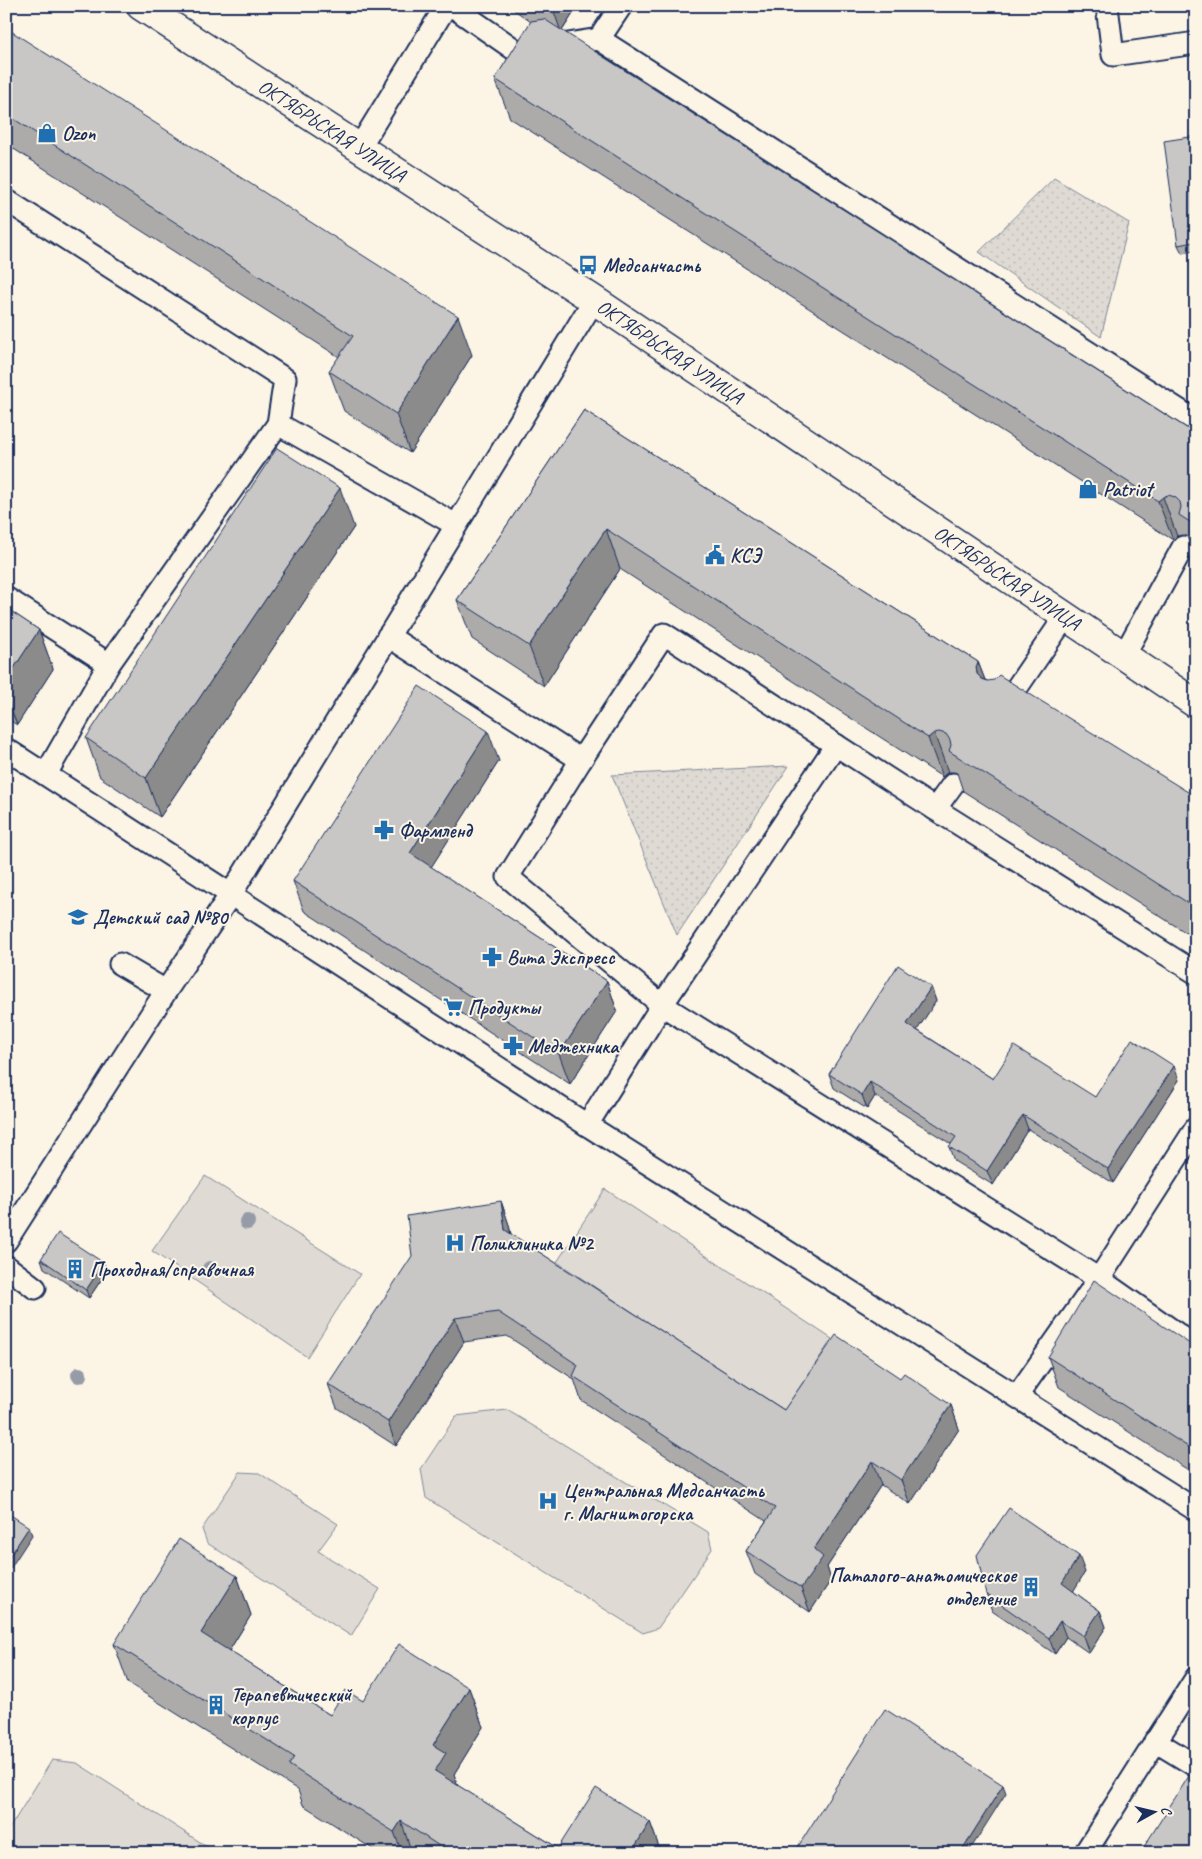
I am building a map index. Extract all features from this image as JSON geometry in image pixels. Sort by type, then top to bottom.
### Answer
[{"type":"main road","name":"ОКТЯБРЬСКАЯ УЛИЦА","points":[[141,6],[594,300],[1196,704]]},
{"type":"lane","points":[[359,148],[446,6]]},
{"type":"lane","points":[[452,6],[518,52],[599,39],[1196,421]]},
{"type":"lane","points":[[599,39],[621,6]]},
{"type":"lane","points":[[1107,6],[1113,55],[1196,43]]},
{"type":"lane","points":[[6,200],[285,379],[278,424],[109,664],[46,774]]},
{"type":"lane","points":[[6,1241],[166,991],[231,894],[594,300]]},
{"type":"lane","points":[[278,424],[456,525]]},
{"type":"lane","points":[[1124,657],[1183,547]]},
{"type":"lane","points":[[6,598],[109,664]]},
{"type":"lane","points":[[1004,708],[1065,617]]},
{"type":"lane","points":[[1196,973],[935,809],[664,634],[581,760],[508,877],[662,1005],[1099,1279],[1196,1347]]},
{"type":"lane","points":[[388,636],[581,760]]},
{"type":"lane","points":[[587,1125],[662,1005],[836,745]]},
{"type":"lane","points":[[6,749],[587,1125],[1196,1510]]},
{"type":"lane","points":[[935,809],[953,784]]},
{"type":"lane","points":[[120,964],[166,991]]},
{"type":"lane","points":[[1017,1396],[1099,1279],[1196,1128]]},
{"type":"lane","points":[[6,1266],[35,1288]]},
{"type":"lane","points":[[1085,1853],[1196,1678]]},
{"type":"lane","points":[[1156,1741],[1196,1766]]},
{"type":"shaded area","points":[[1054,178],[1129,223],[1101,337],[979,252]]},
{"type":"shaded area","points":[[789,766],[677,935],[612,775]]},
{"type":"shaded area","points":[[205,1176],[360,1274],[307,1357],[152,1251]]},
{"type":"shaded area","points":[[605,1189],[832,1339],[783,1412],[557,1262]]},
{"type":"shaded area","points":[[507,1410],[708,1532],[712,1549],[658,1628],[643,1633],[426,1498],[421,1469],[456,1416]]},
{"type":"shaded area","points":[[240,1472],[259,1473],[338,1524],[318,1551],[380,1589],[351,1636],[207,1543],[202,1529]]},
{"type":"shaded area","points":[[52,1760],[77,1763],[217,1853],[6,1853],[6,1834]]},
{"type":"building","points":[[544,19],[1196,434],[1196,526],[1179,515],[1180,502],[1175,497],[1168,495],[1158,501],[495,79],[531,21]]},
{"type":"building","points":[[6,28],[458,316],[396,414],[329,371],[353,336],[6,114]]},
{"type":"building","points":[[1196,136],[1196,256],[1194,242],[1178,245],[1164,141]]},
{"type":"building","points":[[584,410],[978,662],[976,667],[977,674],[982,679],[994,680],[999,675],[1196,797],[1196,908],[949,751],[951,745],[946,734],[934,733],[928,738],[606,529],[529,646],[457,600]]},
{"type":"building","points":[[277,448],[340,488],[146,778],[86,738]]},
{"type":"building","points":[[6,608],[39,630],[6,680]]},
{"type":"building","points":[[419,686],[488,731],[410,853],[607,981],[559,1054],[293,881]]},
{"type":"building","points":[[898,965],[931,987],[907,1024],[993,1079],[1014,1046],[1095,1097],[1132,1039],[1174,1066],[1108,1169],[1023,1115],[987,1171],[949,1147],[956,1137],[870,1082],[862,1095],[829,1074]]},
{"type":"building","points":[[501,1201],[505,1230],[784,1410],[836,1335],[900,1378],[904,1373],[951,1405],[901,1480],[872,1461],[814,1549],[823,1557],[801,1588],[746,1551],[775,1508],[573,1376],[578,1365],[498,1312],[455,1318],[388,1422],[328,1384],[412,1256],[407,1216]]},
{"type":"building","name":"Проходная/справочная","points":[[58,1233],[104,1263],[86,1290],[41,1259]]},
{"type":"building","points":[[1094,1280],[1196,1348],[1196,1452],[1048,1357]]},
{"type":"building","name":"Паталого-анатомическое отделение","points":[[1009,1508],[1079,1556],[1062,1583],[1100,1611],[1083,1636],[1060,1621],[1049,1638],[986,1594],[977,1555]]},
{"type":"building","points":[[6,1512],[29,1527],[6,1562]]},
{"type":"building","points":[[179,1539],[237,1576],[201,1633],[330,1715],[345,1690],[363,1701],[399,1644],[469,1688],[433,1745],[446,1753],[435,1771],[558,1848],[596,1788],[650,1822],[631,1853],[450,1853],[401,1821],[394,1832],[289,1765],[294,1757],[114,1644]]},
{"type":"building","points":[[885,1709],[1003,1785],[960,1853],[794,1853]]},
{"type":"building","points":[[1196,1765],[1196,1853],[1140,1853]]},
{"type":"place","name":"Ozon","points":[[47,133]]},
{"type":"place","name":"Медсанчасть","points":[[588,265]]},
{"type":"place","name":"Patriot","points":[[1088,489]]},
{"type":"place","name":"КСЭ","points":[[715,555]]},
{"type":"place","name":"Фармленд","points":[[384,830]]},
{"type":"place","name":"Детский сад №80","points":[[78,917]]},
{"type":"place","name":"Вита Экспресс","points":[[492,957]]},
{"type":"place","name":"Продукты","points":[[453,1007]]},
{"type":"place","name":"Медтехника","points":[[513,1046]]},
{"type":"place","name":"Поликлиника №2","points":[[455,1243]]},
{"type":"place","name":"Проходная/справочная","points":[[75,1269]]},
{"type":"place","name":"Центральная Медсанчасть г. Магнитогорска","points":[[548,1501]]},
{"type":"place","name":"Паталого-анатомическое отделение","points":[[1031,1587]]},
{"type":"place","name":"Терапевтический корпус","points":[[216,1705]]}]
